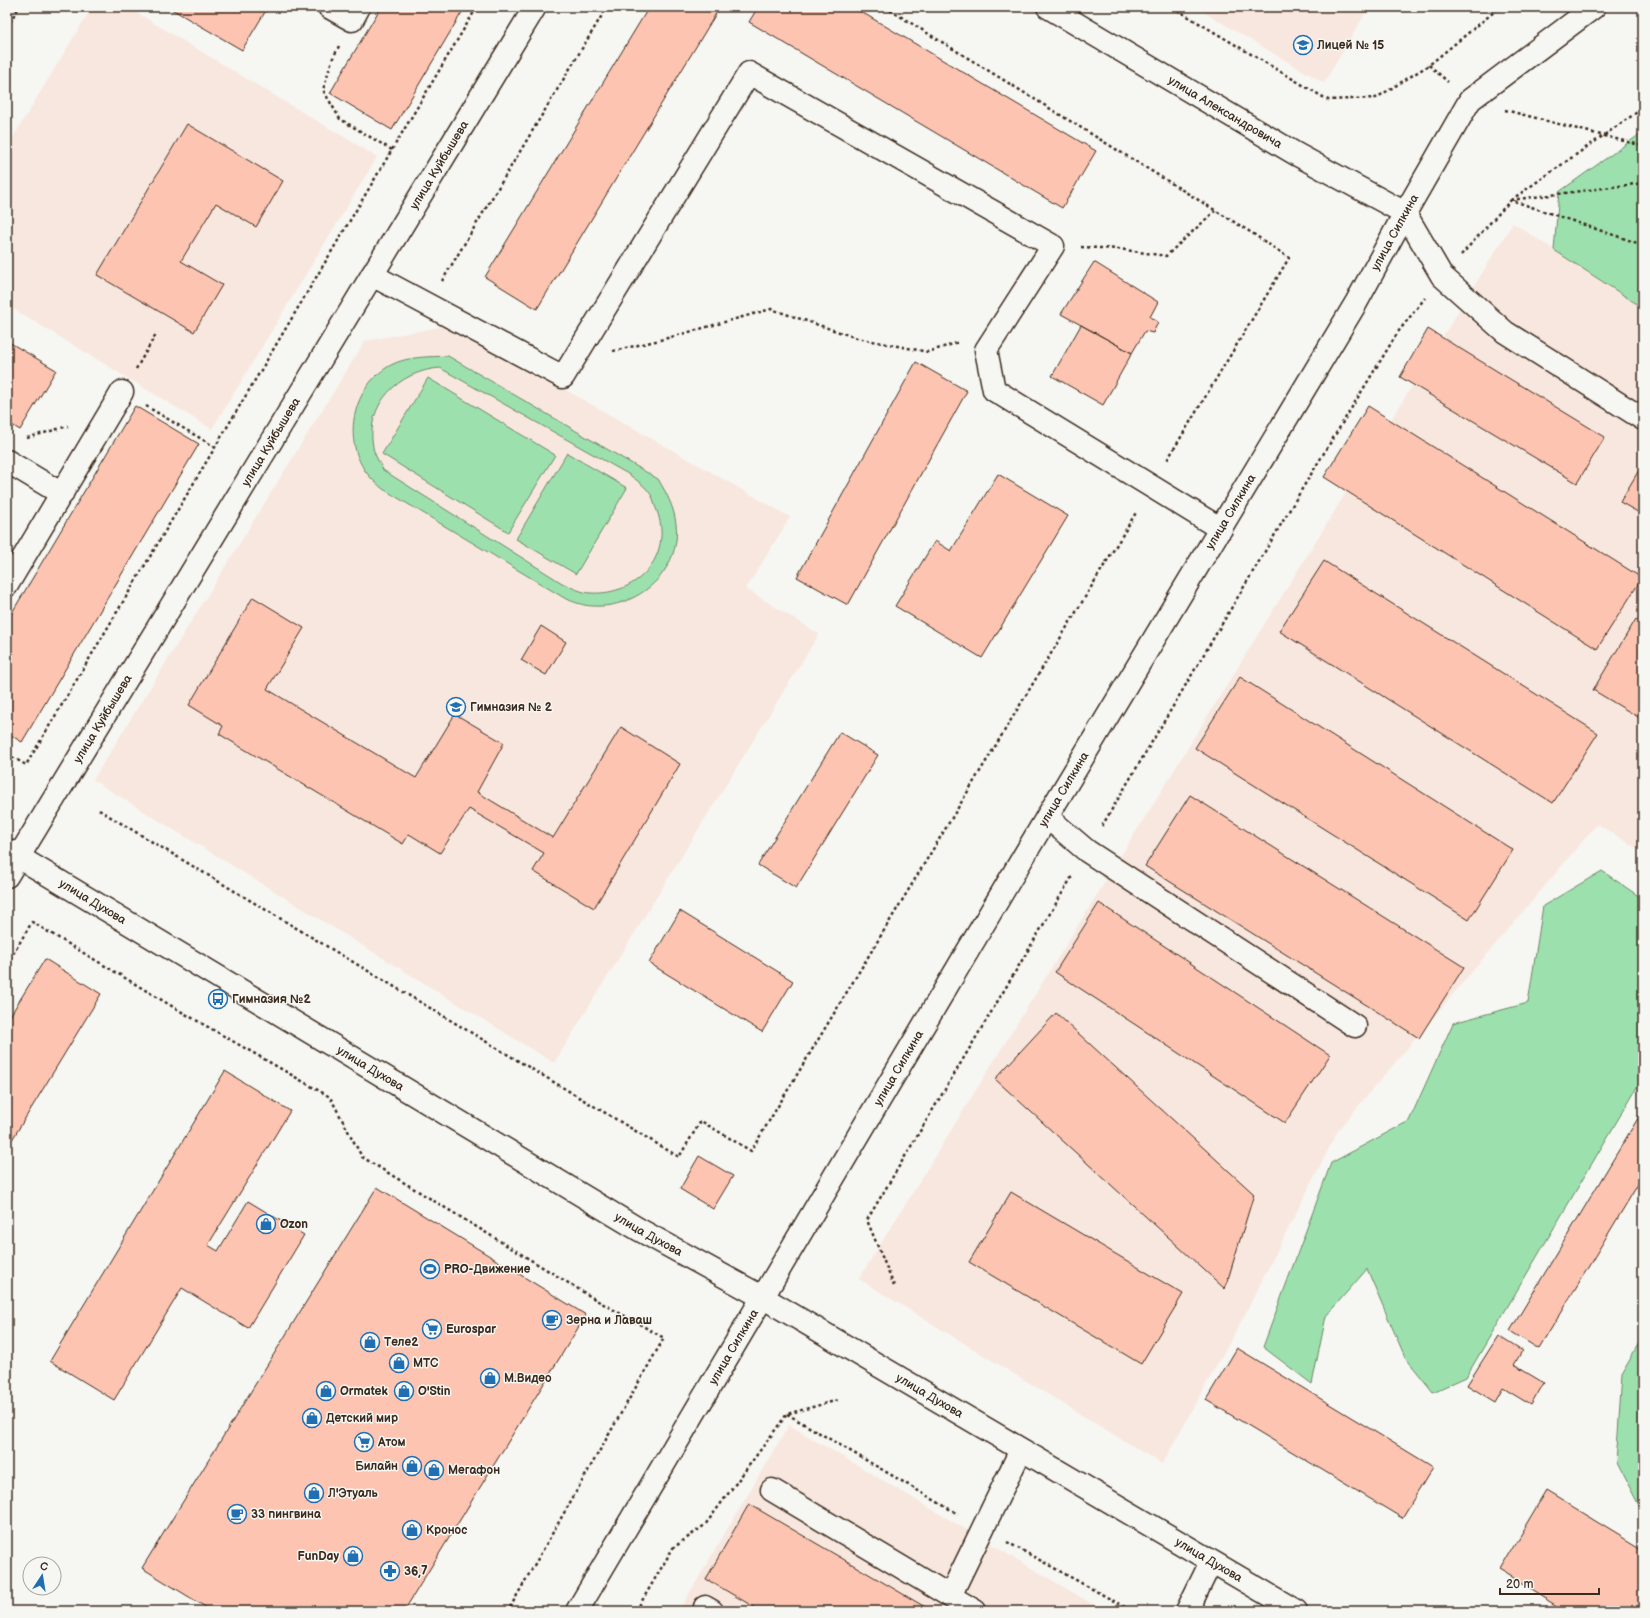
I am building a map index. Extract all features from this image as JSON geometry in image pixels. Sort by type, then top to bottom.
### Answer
[{"type":"street","points":[[329,7],[356,14]]},
{"type":"street","name":"улица Куйбышева","points":[[7,876],[13,854],[372,275],[534,7]]},
{"type":"street","name":"улица Александровича","points":[[1048,7],[1296,154],[1404,213]]},
{"type":"street","name":"улица Силкина","points":[[577,1611],[1047,817],[1356,303],[1404,213],[1470,100],[1594,7]]},
{"type":"street","points":[[372,275],[563,377],[749,73],[1053,246],[986,350],[994,390],[1221,529]]},
{"type":"street","points":[[1404,213],[1442,276],[1505,332],[1643,420]]},
{"type":"street","points":[[7,586],[122,392]]},
{"type":"street","points":[[7,461],[62,494]]},
{"type":"street","points":[[1047,817],[1087,851],[1355,1026]]},
{"type":"street","name":"улица Духова","points":[[13,854],[638,1230],[762,1297],[1296,1611]]},
{"type":"street","points":[[950,1596],[1021,1450]]},
{"type":"street","points":[[772,1490],[975,1611]]},
{"type":"street","points":[[1188,1611],[1211,1562]]},
{"type":"path","points":[[7,28],[19,7]]},
{"type":"path","points":[[7,754],[26,765],[477,7]]},
{"type":"path","points":[[428,305],[607,7]]},
{"type":"path","points":[[99,810],[679,1157],[701,1121],[751,1151],[1289,258],[885,7]]},
{"type":"path","points":[[1172,7],[1328,100],[1376,98],[1429,65],[1500,7]]},
{"type":"path","points":[[356,14],[332,60],[323,90],[340,119],[392,150]]},
{"type":"path","points":[[1429,65],[1470,100],[1643,146]]},
{"type":"path","points":[[894,1286],[867,1220],[1302,489],[1394,338],[1442,276],[1511,200],[1643,108]]},
{"type":"path","points":[[1511,200],[1643,183]]},
{"type":"path","points":[[1511,200],[1643,245]]},
{"type":"path","points":[[1053,246],[1119,249],[1166,256],[1215,211]]},
{"type":"path","points":[[573,360],[664,339],[771,309],[857,338],[928,352],[999,330]]},
{"type":"path","points":[[156,334],[122,392],[215,447]]},
{"type":"path","points":[[22,440],[110,413]]},
{"type":"path","points":[[7,964],[32,922],[175,1008],[330,1096],[362,1157],[598,1301],[664,1338],[508,1611]]},
{"type":"path","points":[[636,1611],[673,1548],[705,1525],[787,1414],[838,1400]]},
{"type":"shaded area","points":[[92,7],[127,7],[377,157],[212,429],[7,305],[7,147]]},
{"type":"shaded area","name":"Лицей № 15","points":[[1195,7],[1369,7],[1324,83]]},
{"type":"shaded area","points":[[1513,223],[1643,308],[1643,852],[1597,824],[1338,1130],[1245,1314],[1162,1464],[859,1279]]},
{"type":"shaded area","name":"Гимназия № 2","points":[[451,325],[790,517],[746,589],[819,634],[554,1063],[93,780],[365,341]]},
{"type":"shaded area","points":[[789,1425],[1104,1611],[679,1611]]},
{"type":"green space","points":[[1643,132],[1643,308],[1554,250],[1559,192]]},
{"type":"green space","points":[[448,356],[658,479],[674,512],[676,541],[672,557],[664,571],[653,584],[640,594],[625,601],[609,605],[590,606],[579,604],[566,599],[383,489],[372,479],[358,458],[354,443],[353,428],[355,413],[360,398],[368,385],[378,374],[398,362],[411,358]],"holes":[[[440,368],[628,474],[645,487],[653,500],[660,523],[661,539],[657,555],[649,568],[638,579],[625,587],[609,592],[584,592],[562,583],[383,470],[373,447],[372,431],[374,417],[388,392],[399,383],[425,370]]]},
{"type":"green space","points":[[428,378],[555,455],[508,532],[382,454]]},
{"type":"green space","points":[[567,453],[627,488],[576,574],[516,539]]},
{"type":"green space","points":[[1602,871],[1643,899],[1643,1077],[1466,1377],[1433,1392],[1405,1357],[1367,1269],[1326,1316],[1312,1384],[1263,1347],[1331,1163],[1409,1121],[1453,1023],[1528,1003],[1543,906]]},
{"type":"green space","points":[[1643,1337],[1643,1517],[1615,1463],[1621,1375]]},
{"type":"building","points":[[168,7],[268,7],[242,50]]},
{"type":"building","points":[[381,7],[465,7],[392,130],[330,93]]},
{"type":"building","points":[[649,7],[720,7],[537,309],[485,277]]},
{"type":"building","points":[[758,7],[853,7],[1096,151],[1062,208],[749,22]]},
{"type":"building","points":[[187,124],[283,181],[256,227],[216,203],[181,261],[222,285],[194,332],[97,275]]},
{"type":"building","points":[[1094,262],[1158,302],[1150,317],[1158,322],[1153,333],[1145,331],[1132,353],[1061,314]]},
{"type":"building","points":[[1081,325],[1132,353],[1103,405],[1052,376]]},
{"type":"building","points":[[1428,329],[1605,437],[1577,483],[1400,377]]},
{"type":"building","points":[[7,341],[56,370],[20,430],[7,422]]},
{"type":"building","points":[[916,362],[967,391],[848,605],[797,577]]},
{"type":"building","points":[[135,406],[199,444],[22,742],[7,733],[7,621]]},
{"type":"building","points":[[1368,406],[1642,578],[1597,649],[1324,477]]},
{"type":"building","points":[[1643,465],[1643,515],[1620,502]]},
{"type":"building","points":[[998,474],[1068,516],[982,658],[895,606],[935,541],[951,551]]},
{"type":"building","points":[[1324,561],[1598,733],[1553,803],[1279,631]]},
{"type":"building","points":[[253,597],[304,628],[267,689],[416,778],[455,714],[504,743],[477,792],[553,838],[621,727],[680,764],[594,908],[533,871],[544,853],[469,809],[440,853],[409,834],[403,844],[219,734],[223,726],[189,705]]},
{"type":"building","points":[[1636,619],[1643,623],[1643,720],[1593,690]]},
{"type":"building","points":[[541,626],[566,642],[546,675],[521,660]]},
{"type":"building","points":[[1240,677],[1513,850],[1469,920],[1195,748]]},
{"type":"building","points":[[840,732],[878,755],[796,888],[758,865]]},
{"type":"building","points":[[1190,795],[1464,967],[1419,1038],[1145,866]]},
{"type":"building","points":[[1099,903],[1330,1055],[1285,1123],[1055,972]]},
{"type":"building","points":[[680,911],[793,981],[762,1032],[649,963]]},
{"type":"building","points":[[45,959],[101,994],[7,1148],[7,1021]]},
{"type":"building","points":[[1056,1013],[1254,1194],[1225,1289],[995,1079]]},
{"type":"building","points":[[225,1071],[290,1111],[208,1245],[218,1251],[248,1201],[304,1235],[248,1328],[182,1288],[114,1400],[50,1361]]},
{"type":"building","points":[[1643,1110],[1643,1176],[1539,1349],[1510,1331]]},
{"type":"building","points":[[699,1156],[733,1176],[713,1209],[680,1189]]},
{"type":"building","name":"Атом","points":[[377,1187],[586,1315],[404,1611],[212,1611],[142,1568]]},
{"type":"building","points":[[1011,1192],[1183,1294],[1141,1364],[969,1262]]},
{"type":"building","points":[[1498,1336],[1522,1351],[1514,1365],[1544,1383],[1531,1405],[1503,1388],[1495,1402],[1467,1385]]},
{"type":"building","points":[[1237,1348],[1433,1467],[1402,1518],[1206,1400]]},
{"type":"building","points":[[1546,1491],[1643,1550],[1643,1611],[1566,1611],[1499,1570]]},
{"type":"building","points":[[749,1504],[932,1611],[761,1611],[706,1579]]},
{"type":"place","name":"Лицей № 15","points":[[1303,45]]},
{"type":"place","name":"Гимназия № 2","points":[[456,707]]},
{"type":"place","name":"Гимназия №2","points":[[218,999]]},
{"type":"place","name":"Ozon","points":[[266,1224]]},
{"type":"place","name":"PRO-Движение","points":[[430,1269]]},
{"type":"place","name":"Зерна и Лаваш","points":[[552,1320]]},
{"type":"place","name":"Eurospar","points":[[432,1329]]},
{"type":"place","name":"Теле2","points":[[370,1342]]},
{"type":"place","name":"МТС","points":[[399,1363]]},
{"type":"place","name":"М.Видео","points":[[490,1378]]},
{"type":"place","name":"Ormatek","points":[[326,1391]]},
{"type":"place","name":"O'Stin","points":[[404,1391]]},
{"type":"place","name":"Детский мир","points":[[312,1418]]},
{"type":"place","name":"Атом","points":[[364,1442]]},
{"type":"place","name":"Билайн","points":[[412,1466]]},
{"type":"place","name":"Мегафон","points":[[434,1470]]},
{"type":"place","name":"Л'Этуаль","points":[[314,1493]]},
{"type":"place","name":"33 пингвина","points":[[237,1514]]},
{"type":"place","name":"Кронос","points":[[412,1530]]},
{"type":"place","name":"FunDay","points":[[353,1556]]},
{"type":"place","name":"36,7","points":[[390,1571]]}]
